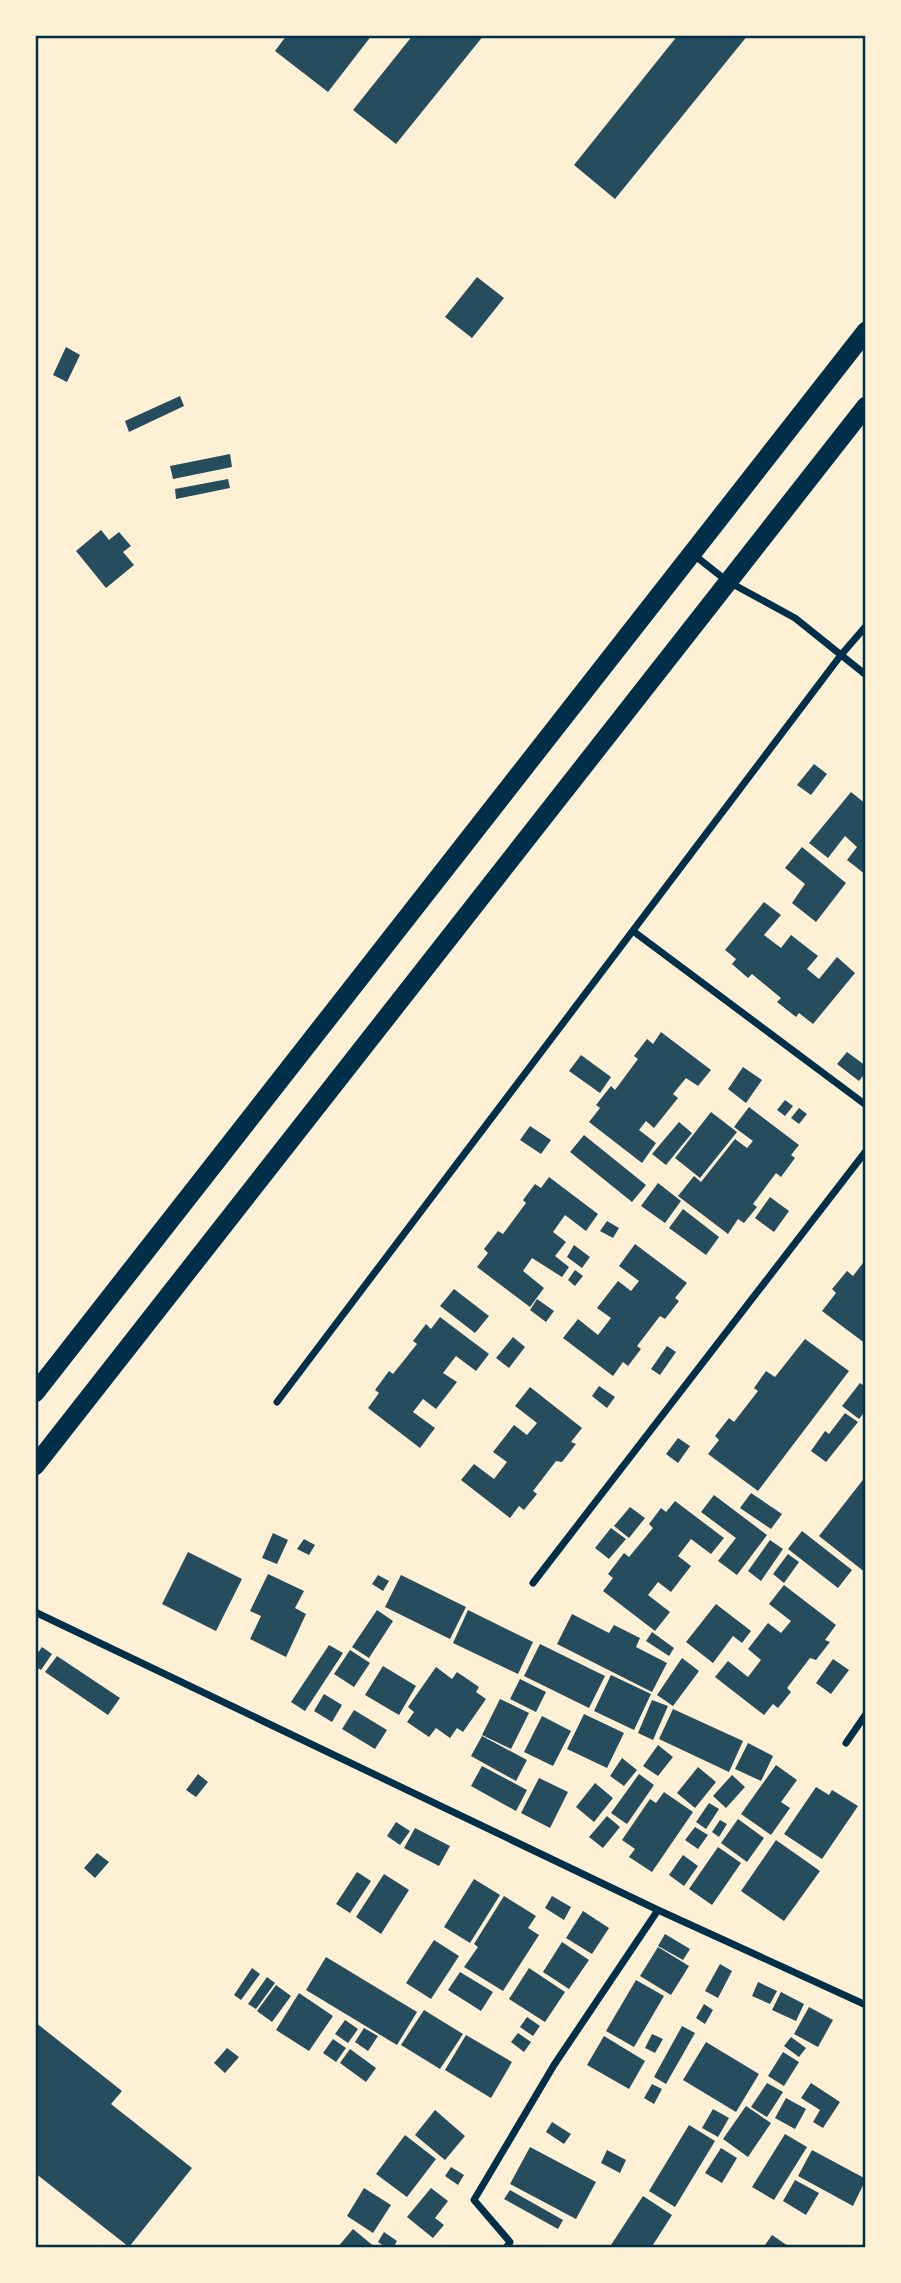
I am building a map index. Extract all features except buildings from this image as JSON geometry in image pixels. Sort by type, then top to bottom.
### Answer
[{"type":"highway","points":[[35,1393],[866,331]]},
{"type":"highway","points":[[35,1466],[866,406]]},
{"type":"street","points":[[691,553],[727,581],[795,618],[866,675]]},
{"type":"street","points":[[277,1402],[841,655],[866,626]]},
{"type":"street","points":[[633,931],[866,1105]]},
{"type":"street","points":[[533,1583],[866,1151]]},
{"type":"street","points":[[35,1612],[657,1910],[866,2005]]},
{"type":"street","points":[[846,1743],[866,1714]]},
{"type":"street","points":[[506,2248],[510,2242],[474,2200],[554,2065],[657,1910]]}]
